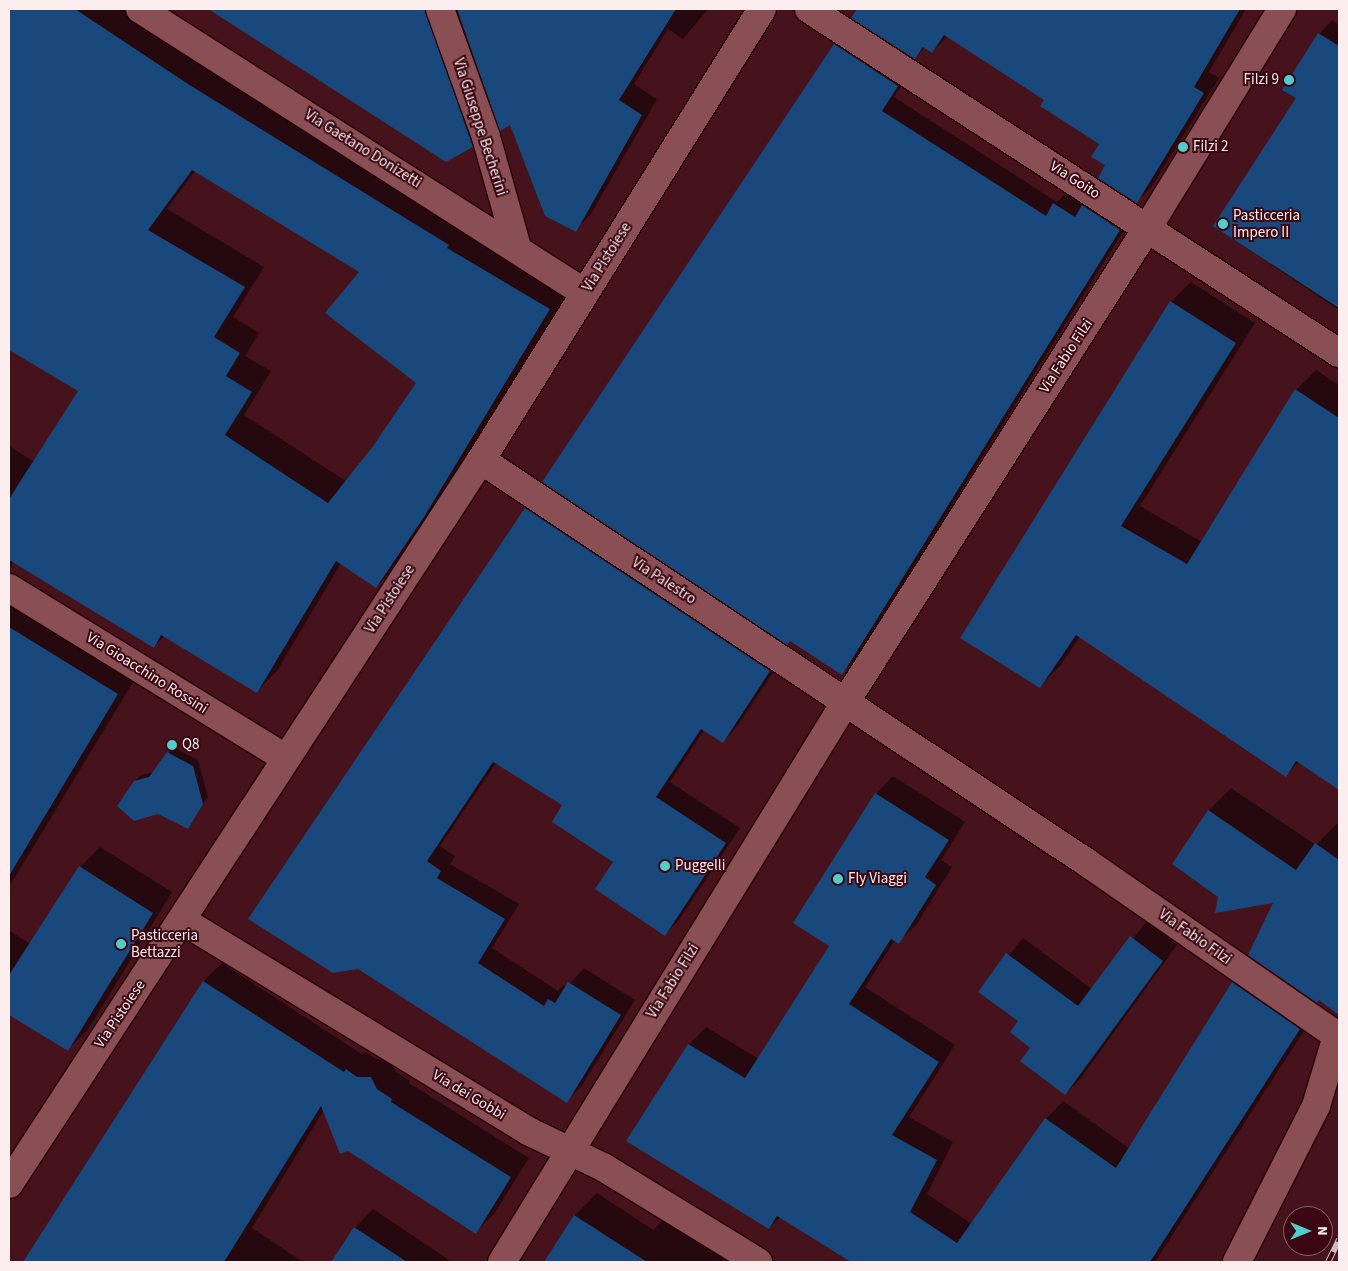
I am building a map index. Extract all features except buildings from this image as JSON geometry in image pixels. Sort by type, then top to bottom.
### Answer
[{"type":"street","name":"Via Gaetano Donizetti","points":[[140,9],[517,247],[585,293]]},
{"type":"street","name":"Via Giuseppe Becherini","points":[[440,9],[486,136],[517,247]]},
{"type":"street","name":"Via Pistoiese","points":[[9,1184],[183,921],[285,758],[481,460],[762,9]]},
{"type":"street","name":"Via Goito","points":[[809,9],[1148,227],[1339,353]]},
{"type":"street","name":"Via Fabio Filzi","points":[[502,1262],[846,701],[1148,227],[1282,9]]},
{"type":"street","name":"Via Palestro","points":[[481,460],[846,701]]},
{"type":"street","name":"Via Gioacchino Rossini","points":[[9,588],[285,758]]},
{"type":"street","name":"Via Fabio Filzi","points":[[846,701],[1189,932],[1337,1036],[1316,1106],[1237,1262]]},
{"type":"street","name":"Via dei Gobbi","points":[[183,921],[568,1153],[603,1167],[758,1262]]},
{"type":"railway","points":[[1328,1262],[1339,1239]]},
{"type":"place","name":"Filzi 9","points":[[1289,80]]},
{"type":"place","name":"Filzi 2","points":[[1183,147]]},
{"type":"place","name":"Pasticceria Impero II","points":[[1223,224]]},
{"type":"place","name":"Q8","points":[[172,745]]},
{"type":"place","name":"Puggelli","points":[[665,866]]},
{"type":"place","name":"Fly Viaggi","points":[[838,879]]},
{"type":"place","name":"Pasticceria Bettazzi","points":[[121,944]]}]
